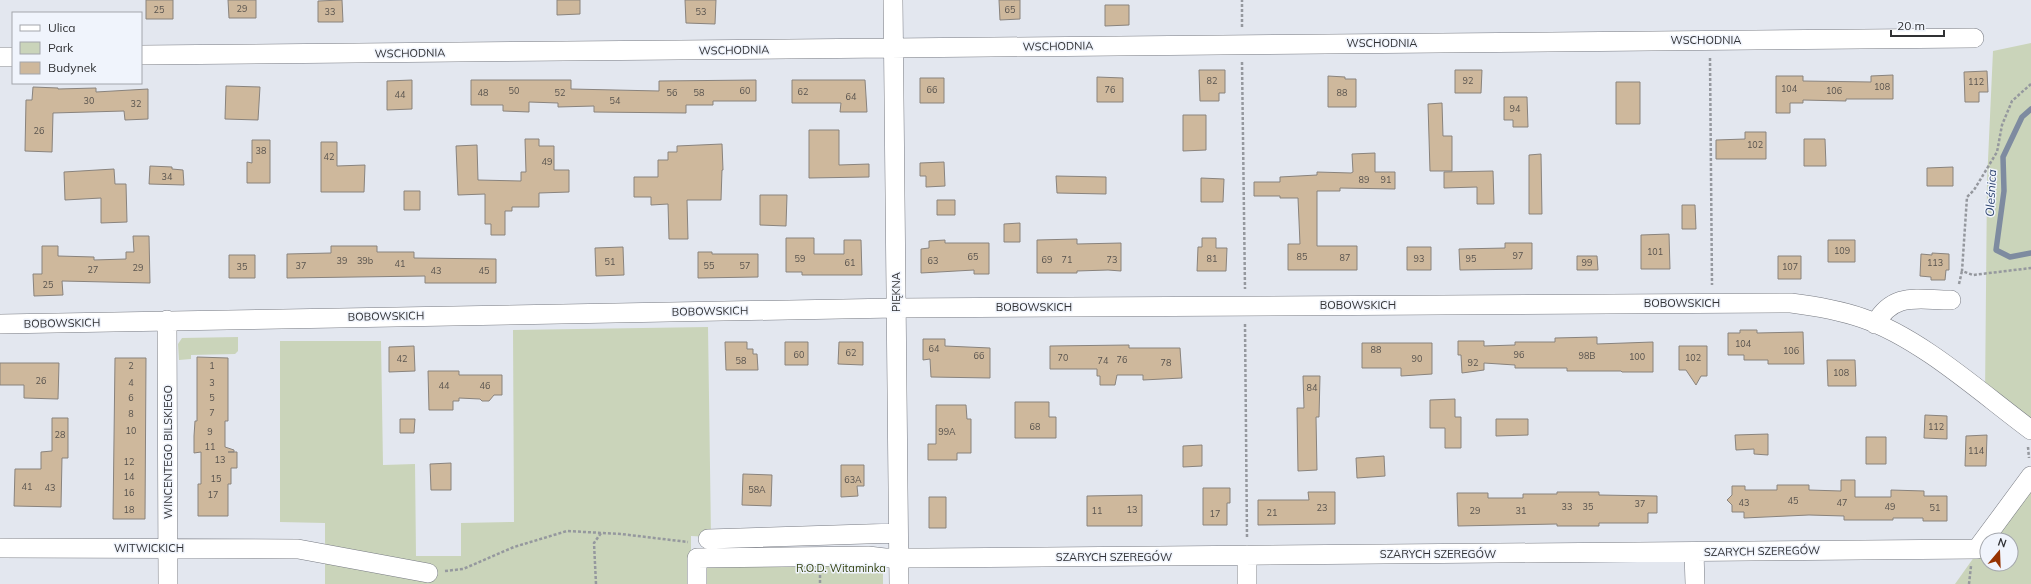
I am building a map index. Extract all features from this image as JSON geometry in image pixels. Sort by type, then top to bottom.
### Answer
[{"type":"street","name":"PIĘKNA","points":[[893,0],[899,584]]},
{"type":"street","name":"WSCHODNIA","points":[[142,55],[1974,38]]},
{"type":"street","points":[[0,57],[12,56]]},
{"type":"street","points":[[1875,324],[1887,307],[1902,300],[1951,300]]},
{"type":"street","name":"BOBOWSKICH","points":[[0,324],[896,308],[1791,302],[1825,308],[1875,324],[1923,349],[2029,437]]},
{"type":"street","name":"WINCENTEGO BILSKIEGO","points":[[167,320],[168,584]]},
{"type":"street","name":"SZARYCH SZEREGÓW","points":[[698,584],[697,558],[868,556],[899,558],[1247,550],[1694,552],[1977,549],[2030,469]]},
{"type":"street","points":[[708,539],[898,533]]},
{"type":"street","name":"WITWICKICH","points":[[0,548],[298,549],[428,573]]},
{"type":"street","points":[[1247,550],[1247,584]]},
{"type":"street","points":[[1694,552],[1695,584]]},
{"type":"path","points":[[1242,0],[1245,292]]},
{"type":"path","points":[[1710,51],[1712,290]]},
{"type":"path","points":[[2031,84],[2012,101],[2002,124],[1997,152],[1974,190],[1967,197],[1962,271],[1973,275],[2031,268]]},
{"type":"path","points":[[1245,319],[1247,550]]},
{"type":"path","points":[[2029,437],[2030,469]]},
{"type":"path","points":[[428,573],[463,569],[551,534],[567,531],[601,533],[694,543],[708,539]]},
{"type":"path","points":[[596,584],[594,544],[601,533]]},
{"type":"green space","points":[[2031,43],[2031,431],[1985,398],[1987,182],[1993,51]]},
{"type":"green space","name":"R.O.D. Witaminka","points":[[708,327],[711,537],[691,536],[691,554],[883,564],[883,584],[325,584],[325,523],[280,522],[280,341],[381,341],[383,465],[415,464],[416,556],[461,556],[461,523],[514,522],[513,330]]},
{"type":"green space","points":[[238,337],[238,351],[235,354],[191,355],[191,359],[179,360],[178,344],[182,338]]},
{"type":"green space","points":[[2031,477],[2031,584],[1955,584],[1979,550],[1979,572],[2019,572],[2019,532],[1992,532]]},
{"type":"building","points":[[146,0],[173,0],[173,19],[146,19]]},
{"type":"building","points":[[228,0],[256,0],[256,18],[229,18]]},
{"type":"building","points":[[342,0],[343,22],[318,22],[318,1]]},
{"type":"building","points":[[557,0],[580,0],[580,14],[557,15]]},
{"type":"building","points":[[685,0],[716,0],[715,24],[686,23]]},
{"type":"building","points":[[999,0],[1020,0],[1020,19],[1000,20]]},
{"type":"building","points":[[1105,5],[1129,5],[1129,25],[1105,26]]},
{"type":"building","points":[[1199,70],[1225,70],[1225,93],[1219,93],[1219,101],[1200,101]]},
{"type":"building","points":[[1455,70],[1482,70],[1481,93],[1455,93]]},
{"type":"building","points":[[1987,71],[1988,92],[1979,92],[1979,102],[1965,102],[1964,72]]},
{"type":"building","points":[[1893,75],[1893,99],[1846,99],[1846,101],[1803,100],[1803,103],[1790,103],[1790,113],[1776,113],[1776,76],[1803,76],[1803,81],[1871,82],[1871,76]]},
{"type":"building","points":[[1328,76],[1356,79],[1356,107],[1328,107]]},
{"type":"building","points":[[1097,77],[1123,78],[1123,102],[1097,102]]},
{"type":"building","points":[[920,78],[944,78],[944,103],[920,103]]},
{"type":"building","points":[[412,80],[412,109],[387,110],[387,81]]},
{"type":"building","points":[[471,80],[571,80],[571,89],[659,91],[659,81],[756,80],[756,101],[713,101],[713,105],[686,105],[686,113],[594,112],[594,106],[558,107],[558,103],[529,102],[529,112],[503,111],[503,105],[471,105]]},
{"type":"building","points":[[792,80],[865,80],[867,112],[840,112],[841,103],[792,103]]},
{"type":"building","points":[[1616,82],[1640,82],[1640,124],[1616,124]]},
{"type":"building","points":[[226,86],[260,87],[258,120],[225,119]]},
{"type":"building","points":[[33,87],[58,89],[96,88],[96,92],[148,89],[148,119],[125,120],[124,111],[53,113],[52,152],[25,151],[26,100],[32,100]]},
{"type":"building","points":[[1504,97],[1527,97],[1528,127],[1513,127],[1513,120],[1504,120]]},
{"type":"building","points":[[1442,103],[1443,136],[1452,136],[1452,171],[1430,171],[1428,104]]},
{"type":"building","points":[[1183,115],[1206,115],[1206,150],[1183,151]]},
{"type":"building","points":[[809,130],[839,130],[839,165],[869,164],[869,177],[809,178]]},
{"type":"building","points":[[1745,132],[1766,132],[1766,159],[1716,159],[1716,140],[1745,139]]},
{"type":"building","points":[[525,139],[539,139],[539,146],[554,146],[554,170],[569,170],[569,192],[539,193],[539,207],[512,207],[512,211],[505,211],[505,235],[491,235],[491,224],[485,224],[485,194],[458,195],[456,146],[477,145],[478,180],[521,181],[521,172],[526,172]]},
{"type":"building","points":[[1804,139],[1825,139],[1826,166],[1804,166]]},
{"type":"building","points":[[252,140],[270,140],[270,183],[247,183],[247,162],[252,163]]},
{"type":"building","points":[[321,142],[337,142],[337,166],[365,165],[364,192],[321,192]]},
{"type":"building","points":[[722,144],[723,170],[721,200],[687,200],[688,239],[669,239],[668,204],[651,205],[651,197],[634,197],[634,177],[658,177],[658,160],[668,160],[668,152],[677,152],[677,146]]},
{"type":"building","points":[[1375,153],[1375,172],[1395,172],[1395,189],[1340,188],[1340,191],[1317,191],[1317,246],[1357,246],[1357,270],[1288,270],[1288,244],[1300,244],[1298,198],[1254,196],[1254,182],[1280,182],[1280,177],[1317,175],[1317,172],[1351,173],[1353,172],[1352,154]]},
{"type":"building","points":[[1541,154],[1542,214],[1529,214],[1529,155]]},
{"type":"building","points":[[944,162],[945,186],[926,187],[926,176],[920,176],[920,163]]},
{"type":"building","points":[[150,166],[172,167],[172,169],[183,170],[184,185],[149,184]]},
{"type":"building","points":[[1953,167],[1953,186],[1927,186],[1927,168]]},
{"type":"building","points":[[114,169],[115,184],[126,184],[127,222],[101,223],[101,198],[65,200],[64,172]]},
{"type":"building","points":[[1493,171],[1494,204],[1477,204],[1477,187],[1444,188],[1444,172]]},
{"type":"building","points":[[1056,176],[1106,177],[1106,194],[1057,193]]},
{"type":"building","points":[[1201,178],[1224,179],[1223,202],[1201,202]]},
{"type":"building","points":[[404,191],[420,191],[420,210],[404,210]]},
{"type":"building","points":[[760,195],[787,195],[786,226],[760,225]]},
{"type":"building","points":[[937,200],[955,200],[955,215],[937,215]]},
{"type":"building","points":[[1682,205],[1695,205],[1696,229],[1682,229]]},
{"type":"building","points":[[1020,223],[1020,242],[1004,242],[1004,224]]},
{"type":"building","points":[[1669,234],[1670,269],[1641,269],[1641,235]]},
{"type":"building","points":[[133,236],[149,236],[150,283],[62,281],[63,295],[34,296],[33,274],[42,274],[42,246],[58,246],[58,256],[94,257],[94,260],[126,259],[126,252],[134,252]]},
{"type":"building","points":[[786,238],[814,238],[814,254],[844,254],[844,240],[861,240],[862,275],[802,275],[802,272],[786,272]]},
{"type":"building","points":[[1202,238],[1216,238],[1216,248],[1227,248],[1226,271],[1197,271],[1198,247],[1202,247]]},
{"type":"building","points":[[1077,239],[1077,244],[1121,243],[1121,271],[1108,270],[1077,271],[1077,273],[1037,273],[1037,240]]},
{"type":"building","points":[[945,240],[945,243],[989,243],[989,274],[974,274],[974,270],[921,273],[921,249],[929,248],[929,241]]},
{"type":"building","points":[[1828,240],[1855,240],[1855,262],[1828,262]]},
{"type":"building","points":[[1505,243],[1532,243],[1532,269],[1460,270],[1459,249],[1505,248]]},
{"type":"building","points":[[331,246],[377,246],[377,252],[414,252],[414,258],[496,259],[496,283],[425,283],[425,276],[287,278],[287,254],[331,253]]},
{"type":"building","points":[[623,247],[624,275],[596,276],[595,248]]},
{"type":"building","points":[[1407,247],[1431,247],[1431,270],[1407,270]]},
{"type":"building","points":[[698,252],[712,252],[712,254],[758,254],[758,277],[698,278]]},
{"type":"building","points":[[1932,253],[1949,254],[1949,270],[1946,270],[1945,280],[1931,280],[1931,277],[1920,276],[1921,254],[1932,255]]},
{"type":"building","points":[[229,255],[255,255],[255,278],[229,278]]},
{"type":"building","points":[[1577,256],[1597,256],[1598,270],[1577,270]]},
{"type":"building","points":[[1778,256],[1801,256],[1801,279],[1778,279]]},
{"type":"building","points":[[1740,330],[1757,330],[1757,333],[1803,332],[1804,364],[1768,364],[1768,360],[1744,360],[1744,355],[1728,355],[1728,333],[1740,333]]},
{"type":"building","points":[[1597,337],[1597,344],[1653,342],[1653,372],[1567,371],[1567,368],[1515,368],[1515,365],[1484,363],[1484,370],[1462,373],[1461,355],[1458,355],[1458,341],[1484,341],[1484,346],[1515,345],[1515,342],[1555,342],[1555,338]]},
{"type":"building","points":[[923,339],[945,339],[945,346],[990,348],[990,378],[931,377],[930,359],[923,360]]},
{"type":"building","points":[[725,342],[747,342],[747,349],[753,349],[753,354],[757,354],[758,370],[726,370]]},
{"type":"building","points":[[785,342],[808,342],[808,365],[785,365]]},
{"type":"building","points":[[839,342],[863,342],[863,365],[838,364]]},
{"type":"building","points":[[1362,343],[1432,343],[1432,374],[1401,376],[1401,368],[1362,368]]},
{"type":"building","points":[[1129,345],[1129,348],[1180,348],[1182,378],[1143,380],[1143,375],[1117,375],[1115,385],[1100,385],[1100,376],[1097,376],[1097,369],[1050,369],[1050,346]]},
{"type":"building","points":[[414,346],[415,371],[389,372],[389,347]]},
{"type":"building","points":[[1679,346],[1707,346],[1707,376],[1701,376],[1696,385],[1686,370],[1679,370]]},
{"type":"building","points":[[197,357],[228,358],[228,421],[225,421],[225,447],[237,452],[237,468],[231,468],[231,484],[228,484],[228,516],[198,516],[198,484],[201,484],[201,452],[194,453],[195,421],[197,421]]},
{"type":"building","points":[[115,358],[146,358],[145,519],[113,519]]},
{"type":"building","points":[[1827,360],[1855,360],[1856,386],[1828,386]]},
{"type":"building","points":[[0,363],[59,363],[58,399],[24,398],[24,385],[0,385]]},
{"type":"building","points":[[428,371],[459,371],[459,375],[502,375],[502,395],[494,395],[489,401],[459,398],[459,401],[453,401],[453,410],[429,410]]},
{"type":"building","points":[[1303,376],[1320,376],[1319,417],[1316,417],[1317,470],[1298,471],[1297,408],[1304,408]]},
{"type":"building","points":[[1455,399],[1455,417],[1461,417],[1461,448],[1445,448],[1445,428],[1430,428],[1430,400]]},
{"type":"building","points":[[1015,402],[1049,402],[1049,417],[1056,417],[1056,438],[1015,438]]},
{"type":"building","points":[[936,405],[966,405],[967,419],[971,419],[971,453],[957,453],[957,460],[928,460],[928,444],[936,444]]},
{"type":"building","points":[[1925,415],[1947,416],[1947,439],[1924,438]]},
{"type":"building","points":[[52,418],[68,418],[68,458],[62,458],[61,507],[14,506],[15,469],[41,469],[41,452],[52,451]]},
{"type":"building","points":[[400,419],[415,419],[414,433],[400,433]]},
{"type":"building","points":[[1496,419],[1528,419],[1528,435],[1496,436]]},
{"type":"building","points":[[1768,434],[1768,455],[1754,454],[1754,449],[1736,450],[1735,435]]},
{"type":"building","points":[[1987,435],[1986,466],[1965,466],[1966,436]]},
{"type":"building","points":[[1866,437],[1886,437],[1886,464],[1866,464]]},
{"type":"building","points":[[1202,445],[1202,466],[1183,467],[1183,446]]},
{"type":"building","points":[[1384,456],[1385,476],[1357,478],[1356,458]]},
{"type":"building","points":[[451,463],[451,490],[431,490],[430,464]]},
{"type":"building","points":[[841,465],[864,465],[864,486],[857,486],[858,496],[841,497]]},
{"type":"building","points":[[743,474],[772,475],[771,506],[742,505]]},
{"type":"building","points":[[1841,480],[1855,480],[1855,497],[1891,497],[1891,490],[1924,491],[1924,496],[1947,496],[1947,521],[1923,521],[1923,518],[1893,518],[1893,520],[1844,520],[1844,516],[1809,515],[1744,518],[1744,512],[1732,512],[1732,505],[1727,500],[1732,495],[1732,486],[1745,486],[1745,490],[1777,490],[1777,485],[1809,485],[1809,490],[1841,491]]},
{"type":"building","points":[[1203,488],[1230,488],[1230,503],[1227,503],[1227,525],[1203,525]]},
{"type":"building","points":[[1308,492],[1335,492],[1335,524],[1258,525],[1258,500],[1309,500]]},
{"type":"building","points":[[1557,492],[1599,492],[1599,495],[1657,496],[1657,513],[1648,513],[1648,523],[1599,523],[1599,526],[1557,526],[1557,524],[1458,526],[1457,493],[1488,493],[1488,498],[1523,498],[1523,494],[1557,494]]},
{"type":"building","points":[[1142,495],[1142,526],[1087,526],[1087,496]]},
{"type":"building","points":[[929,497],[946,497],[946,528],[929,528]]},
{"type":"waterway","name":"Oleśnica","points":[[2031,109],[2022,117],[2003,157],[2004,191],[1996,250],[2010,257],[2031,253]]}]
